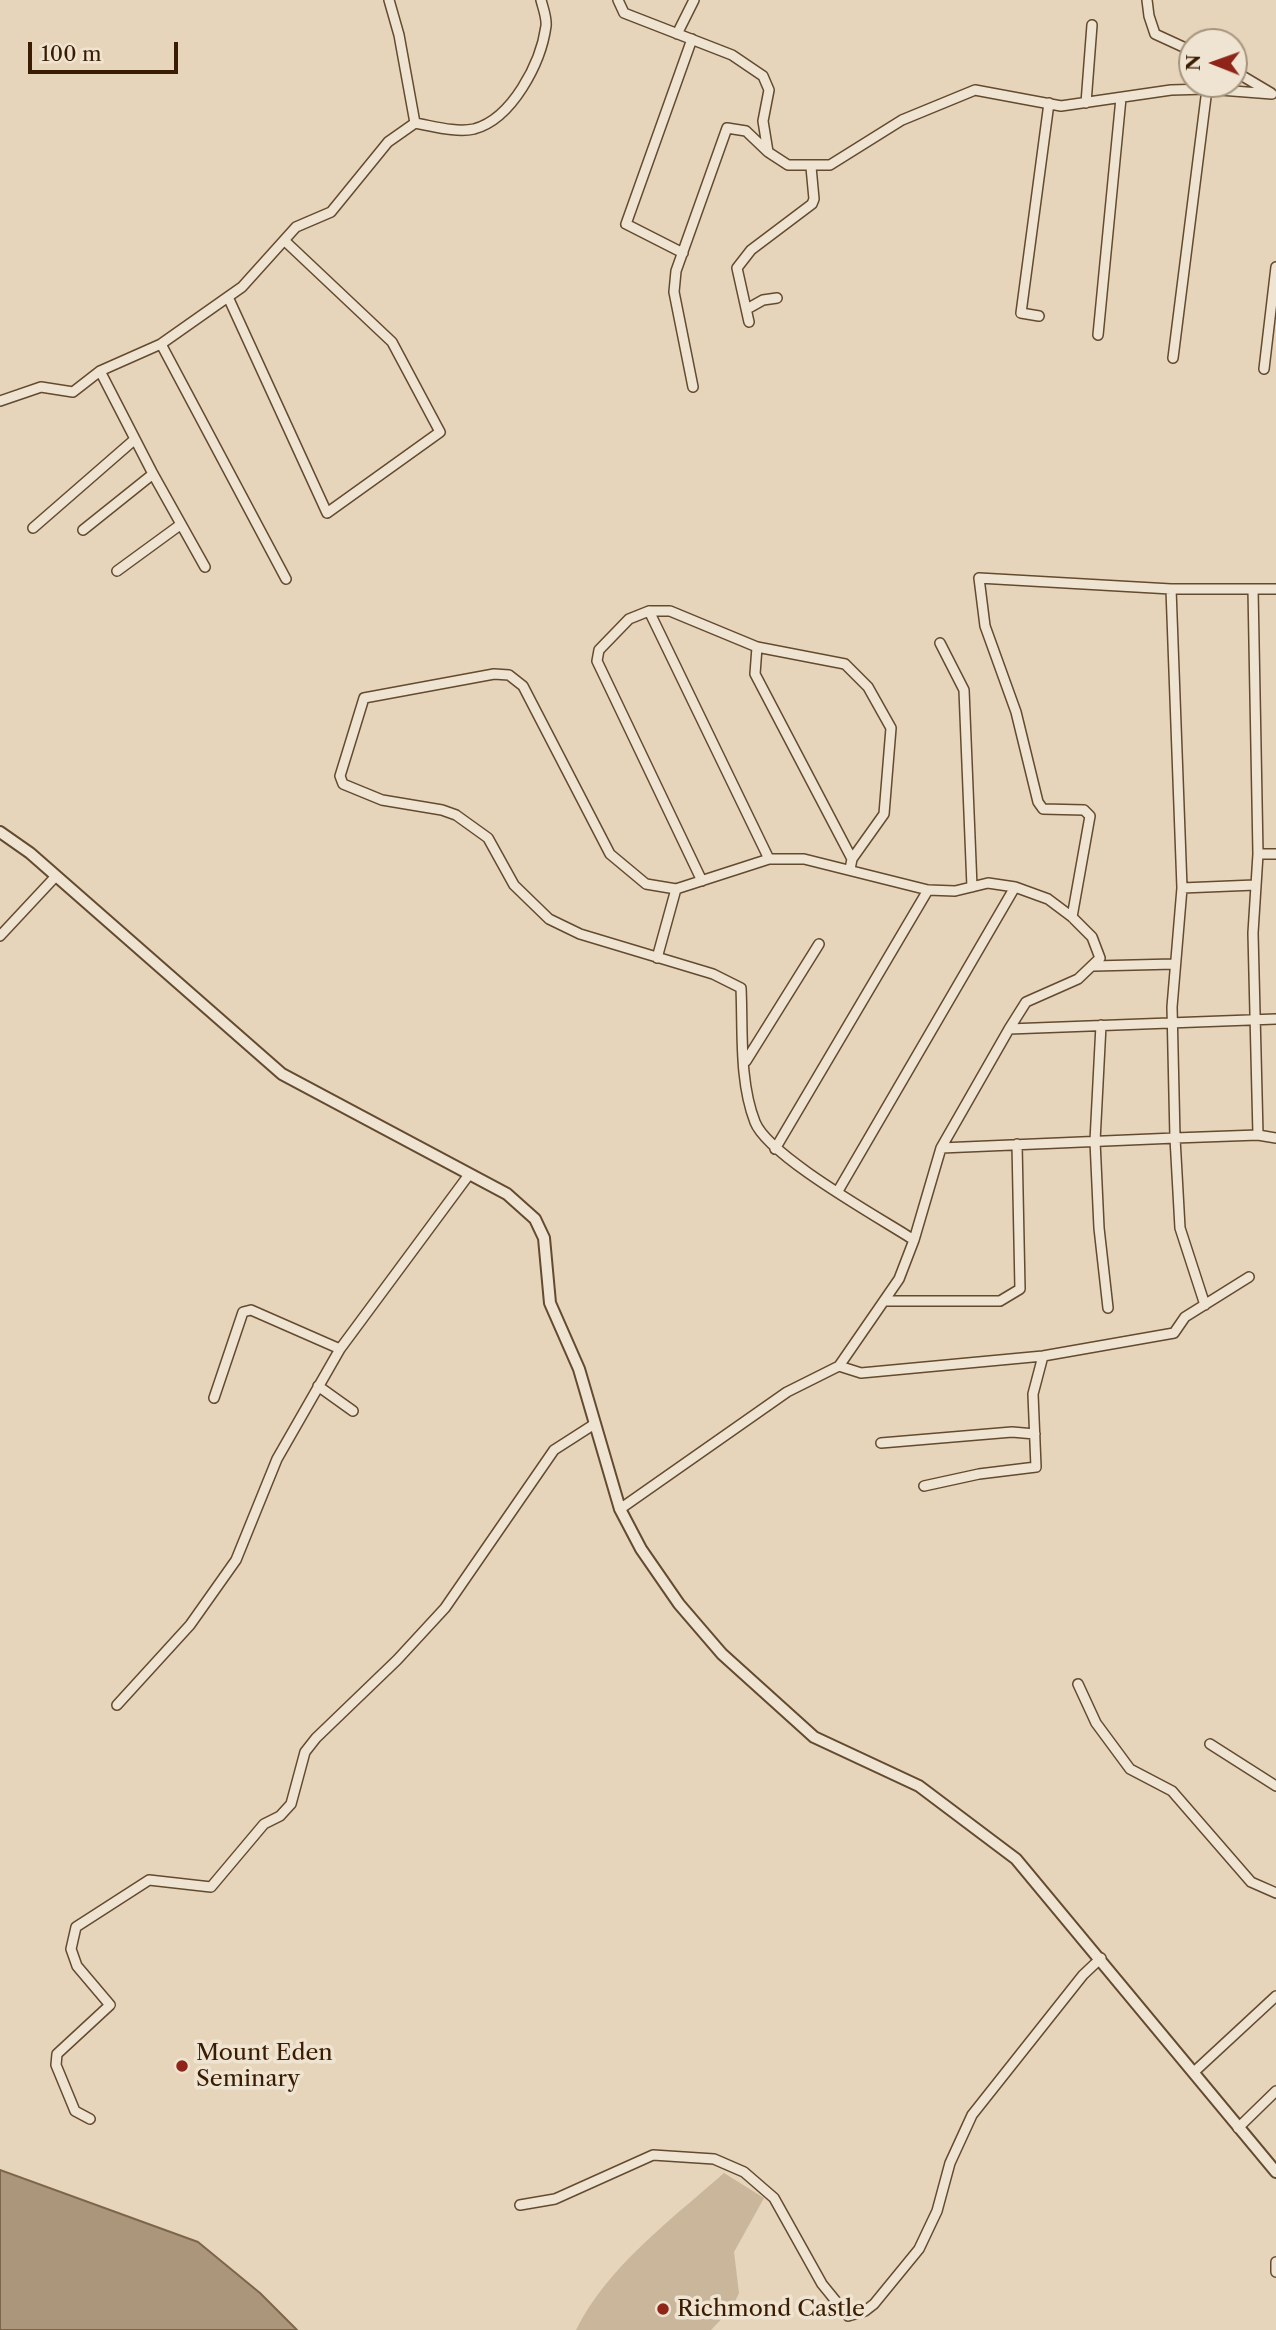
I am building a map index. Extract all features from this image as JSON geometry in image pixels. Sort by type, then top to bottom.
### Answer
[{"type":"street","points":[[389,0],[400,35],[415,123]]},
{"type":"street","points":[[0,401],[41,387],[73,392],[100,371],[161,344],[228,297],[286,242],[296,227],[331,212],[388,142],[415,123],[462,130],[476,128],[508,108],[523,87],[542,41],[547,24],[541,0]]},
{"type":"street","points":[[618,0],[624,13],[733,55],[763,76],[769,90],[764,121],[768,152]]},
{"type":"street","points":[[677,33],[694,0]]},
{"type":"street","points":[[1147,0],[1155,34],[1178,45]]},
{"type":"street","points":[[1086,103],[1092,24]]},
{"type":"street","points":[[683,253],[626,224],[657,129],[692,39]]},
{"type":"street","points":[[1248,79],[1274,95]]},
{"type":"street","points":[[693,387],[674,292],[676,271],[727,128],[746,131],[768,152],[788,165],[811,167],[830,165],[902,120],[975,90],[1061,106],[1178,90]]},
{"type":"street","points":[[1248,93],[1274,95]]},
{"type":"street","points":[[1098,335],[1121,98]]},
{"type":"street","points":[[1173,358],[1206,98]]},
{"type":"street","points":[[1039,316],[1021,313],[1049,103]]},
{"type":"street","points":[[749,322],[737,268],[751,250],[812,204],[814,199],[811,167]]},
{"type":"street","points":[[228,297],[327,513],[440,432],[392,342],[286,242]]},
{"type":"street","points":[[1264,369],[1276,267]]},
{"type":"street","points":[[747,309],[762,300],[777,298]]},
{"type":"street","points":[[161,344],[286,579]]},
{"type":"street","points":[[100,371],[134,440],[205,567]]},
{"type":"street","points":[[33,527],[134,440]]},
{"type":"street","points":[[83,530],[153,474]]},
{"type":"street","points":[[117,571],[180,525]]},
{"type":"street","points":[[1072,917],[1090,816],[1084,810],[1043,809],[1038,802],[1009,689],[985,626],[979,579],[1171,589],[1276,589]]},
{"type":"street","points":[[1171,589],[1182,888],[1174,964],[1175,1138],[1180,1228],[1205,1305]]},
{"type":"street","points":[[1253,589],[1258,854],[1255,885],[1258,1135]]},
{"type":"street","points":[[649,611],[769,859]]},
{"type":"street","points":[[702,881],[597,661],[599,650],[629,619],[649,611],[670,611],[757,647],[845,664],[868,687],[891,728],[884,814],[852,859],[850,869]]},
{"type":"street","points":[[940,643],[964,690],[972,887]]},
{"type":"street","points":[[757,647],[755,674],[852,859]]},
{"type":"street","points":[[620,1509],[788,1392],[839,1366],[899,1279],[914,1240],[941,1148],[1009,1029],[1026,1002],[1078,979],[1094,966],[1100,958],[1099,949],[1072,917],[1048,899],[1015,887],[988,883],[972,887],[928,890],[804,859],[769,859],[676,889],[646,884],[610,854],[523,686],[509,675],[494,674],[365,698],[340,776],[343,784],[382,800],[443,810],[456,815],[488,838],[514,884],[549,919],[580,934],[713,974],[741,988],[749,1101],[756,1125],[775,1149],[914,1240]]},
{"type":"street","points":[[0,832],[56,876],[282,1074],[468,1176],[507,1194],[535,1219],[544,1238],[550,1303],[579,1369],[593,1425],[620,1509],[641,1549],[679,1604],[722,1654],[814,1737],[919,1786],[1016,1859],[1101,1958],[1276,2172]]},
{"type":"street","points":[[1258,854],[1276,854]]},
{"type":"street","points":[[0,936],[56,876]]},
{"type":"street","points":[[1182,888],[1255,885]]},
{"type":"street","points":[[838,1191],[1015,887]]},
{"type":"street","points":[[657,958],[676,889]]},
{"type":"street","points":[[775,1149],[928,890]]},
{"type":"street","points":[[745,1062],[818,944]]},
{"type":"street","points":[[1094,966],[1174,964]]},
{"type":"street","points":[[1009,1029],[1276,1019]]},
{"type":"street","points":[[1101,1025],[1095,1141],[1099,1228],[1108,1308]]},
{"type":"street","points":[[941,1148],[1258,1135],[1276,1138]]},
{"type":"street","points":[[884,1301],[1000,1301],[1020,1289],[1017,1144]]},
{"type":"street","points":[[117,1705],[190,1625],[236,1560],[277,1459],[340,1349],[468,1176]]},
{"type":"street","points":[[839,1366],[861,1373],[1043,1356],[1104,1348],[1174,1333],[1185,1317],[1249,1277]]},
{"type":"street","points":[[214,1398],[243,1311],[251,1310],[340,1349]]},
{"type":"street","points":[[924,1486],[979,1474],[1035,1467],[1033,1394],[1043,1356]]},
{"type":"street","points":[[318,1386],[353,1411]]},
{"type":"street","points":[[90,2119],[75,2111],[56,2065],[57,2054],[110,2005],[77,1966],[71,1949],[76,1927],[149,1880],[211,1887],[264,1824],[280,1816],[291,1804],[305,1752],[316,1738],[397,1660],[445,1608],[554,1450],[593,1425]]},
{"type":"street","points":[[881,1443],[1012,1432],[1035,1434]]},
{"type":"street","points":[[1078,1684],[1097,1723],[1130,1769],[1172,1791],[1251,1882],[1276,1893]]},
{"type":"street","points":[[1210,1744],[1276,1786]]},
{"type":"street","points":[[520,2204],[555,2199],[653,2155],[715,2159],[744,2172],[774,2198],[822,2284],[848,2316],[865,2311],[889,2288],[919,2249],[937,2211],[950,2164],[972,2115],[1083,1975],[1101,1958]]},
{"type":"street","points":[[1194,2072],[1276,1996]]},
{"type":"street","points":[[1238,2127],[1276,2091]]},
{"type":"street","points":[[1276,2262],[1276,2273]]},
{"type":"shaded area","points":[[0,2170],[198,2242],[260,2293],[297,2330],[0,2330]]},
{"type":"shaded area","points":[[724,2173],[764,2198],[734,2252],[739,2293],[732,2308],[711,2330],[576,2330],[589,2307],[623,2265],[662,2226]]},
{"type":"place","name":"Mount Eden Seminary","points":[[182,2066]]},
{"type":"place","name":"Richmond Castle","points":[[663,2309]]}]
